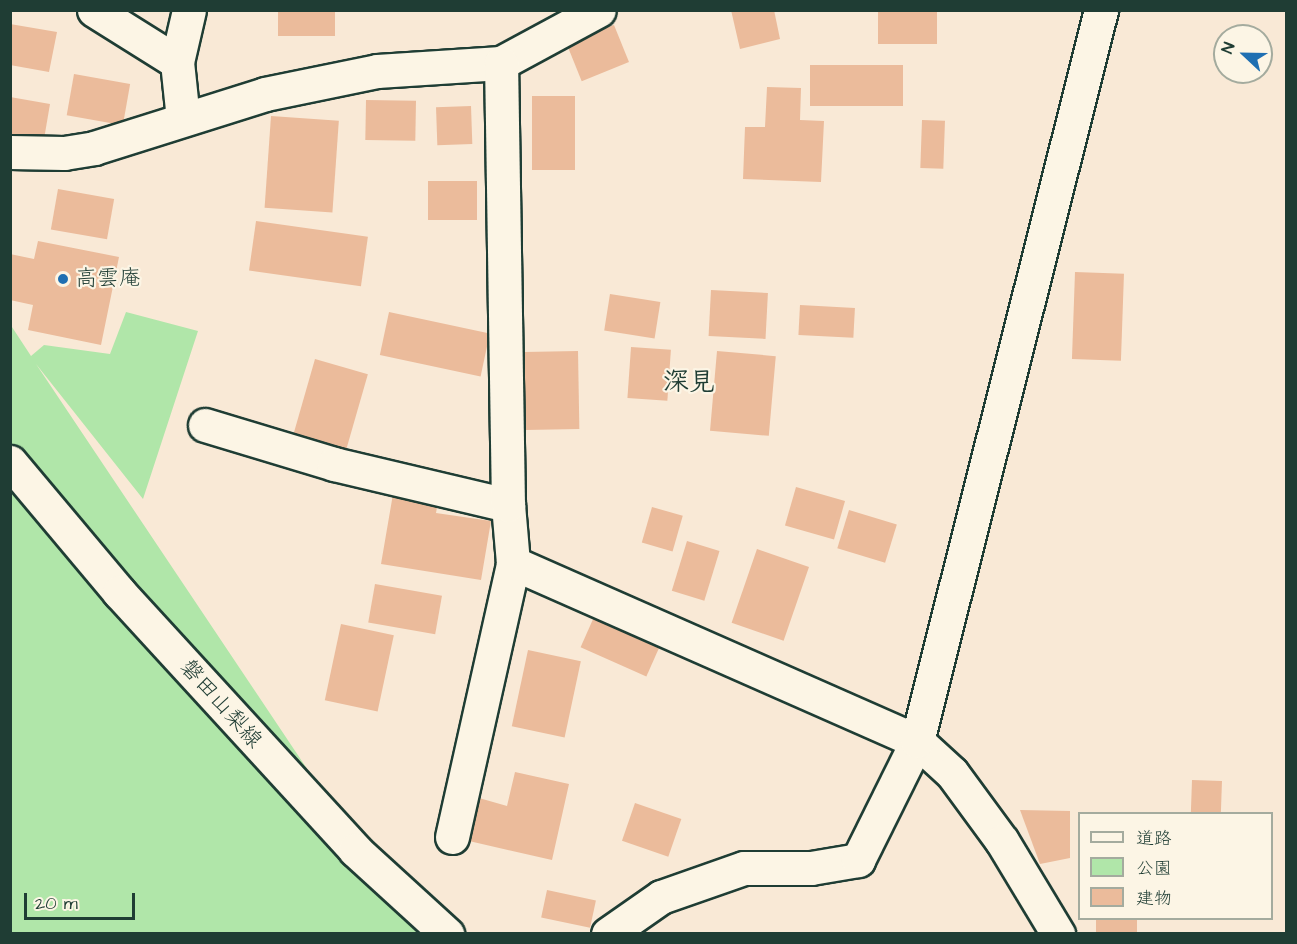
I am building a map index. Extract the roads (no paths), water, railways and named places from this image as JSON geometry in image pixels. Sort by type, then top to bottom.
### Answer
[{"type":"street","points":[[94,10],[177,62]]},
{"type":"street","points":[[183,119],[177,62],[189,10]]},
{"type":"street","points":[[10,152],[64,153],[94,148],[265,94],[376,71],[501,63],[599,10]]},
{"type":"street","points":[[608,933],[661,897],[744,867],[811,868],[858,860],[917,741],[1101,10]]},
{"type":"street","points":[[452,837],[513,563],[508,505],[501,63]]},
{"type":"street","points":[[205,425],[334,464],[508,505]]},
{"type":"street","name":"磐田山梨線","points":[[10,462],[119,592],[347,842],[447,933]]},
{"type":"street","points":[[513,563],[917,741],[952,773],[996,832],[1058,933]]},
{"type":"place","name":"高雲庵","points":[[63,279]]},
{"type":"district","name":"深見","points":[[689,383]]}]
